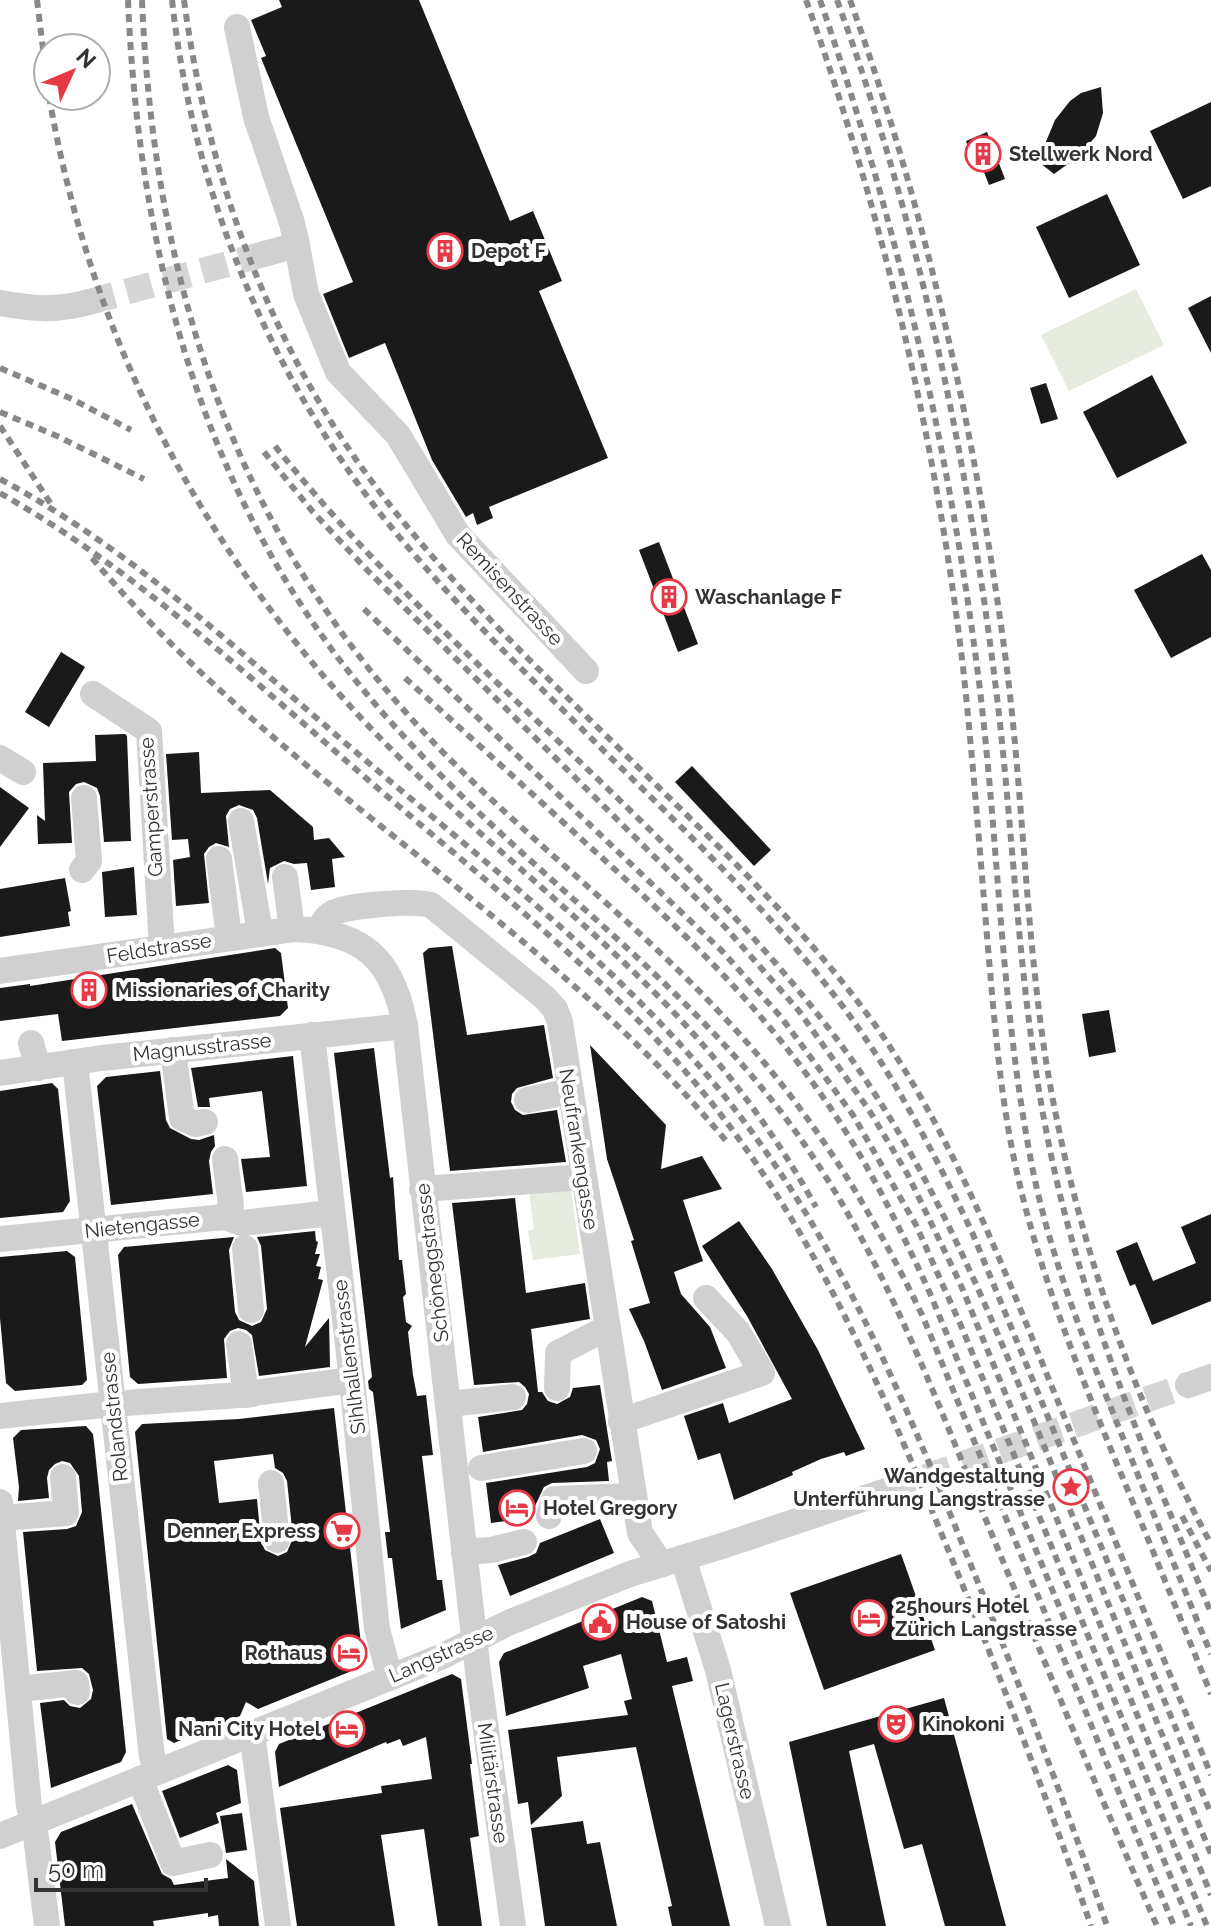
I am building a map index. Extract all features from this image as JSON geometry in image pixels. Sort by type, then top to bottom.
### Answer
[{"type":"street","name":"Remisenstrasse","points":[[237,27],[259,128],[292,223],[306,294],[338,372],[398,435],[458,535],[586,671]]},
{"type":"street","points":[[264,254],[297,245]]},
{"type":"street","points":[[0,303],[51,310],[89,302]]},
{"type":"street","name":"Gamperstrasse","points":[[93,694],[149,731],[162,947]]},
{"type":"street","points":[[82,870],[89,861],[84,798]]},
{"type":"street","points":[[241,821],[260,932]]},
{"type":"street","points":[[219,859],[229,937]]},
{"type":"street","points":[[285,877],[292,929]]},
{"type":"street","name":"Neufrankengasse","points":[[319,930],[324,920],[343,910],[408,902],[435,907],[552,1005],[560,1022],[640,1533],[672,1561]]},
{"type":"street","name":"Feldstrasse","points":[[0,971],[260,932],[319,930]]},
{"type":"street","name":"Schöneggstrasse","points":[[319,930],[344,936],[378,962],[394,985],[405,1026],[474,1640]]},
{"type":"street","name":"Magnusstrasse","points":[[0,1073],[34,1055],[75,1062],[405,1026]]},
{"type":"street","name":"Sihlhallenstrasse","points":[[312,1035],[377,1629],[390,1678]]},
{"type":"street","points":[[173,1050],[182,1118],[196,1124],[205,1122]]},
{"type":"street","name":"Rolandstrasse","points":[[75,1062],[152,1757],[149,1775],[173,1863],[210,1855]]},
{"type":"street","points":[[527,1100],[571,1091]]},
{"type":"street","points":[[225,1159],[251,1310]]},
{"type":"street","points":[[422,1189],[584,1177]]},
{"type":"street","name":"Nietengasse","points":[[0,1239],[94,1230],[238,1229],[331,1213]]},
{"type":"street","points":[[621,1421],[762,1373],[738,1332],[706,1298]]},
{"type":"street","points":[[557,1388],[558,1353],[597,1333],[608,1334]]},
{"type":"street","points":[[239,1344],[253,1394]]},
{"type":"street","points":[[0,1416],[253,1394],[352,1380]]},
{"type":"street","points":[[449,1404],[513,1397]]},
{"type":"street","points":[[481,1468],[584,1451]]},
{"type":"street","points":[[47,1926],[33,1823],[11,1721],[18,1683],[1,1510],[66,1513],[63,1477]]},
{"type":"street","points":[[271,1483],[277,1540]]},
{"type":"street","name":"Langstrasse","points":[[0,1836],[390,1678],[508,1623],[630,1574],[889,1490]]},
{"type":"street","points":[[549,1516],[554,1499],[633,1496]]},
{"type":"street","points":[[464,1552],[491,1550],[524,1542]]},
{"type":"street","name":"Lagerstrasse","points":[[672,1561],[718,1670],[778,1926]]},
{"type":"street","name":"Militärstrasse","points":[[474,1640],[513,1926]]},
{"type":"street","points":[[18,1683],[46,1675]]},
{"type":"street","points":[[18,1683],[76,1683],[77,1692]]},
{"type":"street","points":[[252,1733],[278,1926]]},
{"type":"shaded area","points":[[1136,289],[1164,345],[1069,391],[1041,335]]},
{"type":"shaded area","points":[[571,1189],[580,1254],[533,1260],[528,1231],[534,1229],[529,1192]]},
{"type":"building","name":"Depot F","points":[[279,0],[419,0],[510,221],[533,211],[562,281],[539,291],[608,458],[489,507],[493,518],[477,525],[473,513],[466,517],[432,460],[385,343],[349,358],[323,294],[353,282],[261,58],[266,56],[251,20],[282,7]]},
{"type":"building","points":[[1101,87],[1103,113],[1096,136],[1079,156],[1054,174],[1040,163],[1055,120],[1081,93]]},
{"type":"building","points":[[1211,102],[1211,186],[1183,199],[1150,131]]},
{"type":"building","name":"Stellwerk Nord","points":[[987,132],[1005,179],[989,185],[978,157],[973,159],[966,141]]},
{"type":"building","points":[[1107,194],[1140,265],[1069,298],[1036,227]]},
{"type":"building","points":[[1211,296],[1211,353],[1188,308]]},
{"type":"building","points":[[1152,375],[1187,443],[1117,478],[1083,412]]},
{"type":"building","points":[[1046,383],[1058,419],[1041,424],[1030,388]]},
{"type":"building","name":"Waschanlage F","points":[[659,542],[698,644],[678,652],[639,550]]},
{"type":"building","points":[[1202,554],[1211,570],[1211,637],[1171,658],[1134,590]]},
{"type":"building","points":[[61,652],[85,667],[49,727],[25,712]]},
{"type":"building","points":[[125,734],[131,841],[104,842],[100,796],[97,788],[84,782],[76,784],[69,792],[72,843],[38,844],[37,815],[45,821],[43,763],[96,761],[95,735]]},
{"type":"building","points":[[199,752],[201,793],[270,790],[313,827],[314,840],[329,838],[345,857],[332,859],[335,887],[311,890],[307,863],[284,861],[270,868],[268,884],[257,818],[253,810],[239,805],[230,809],[226,816],[229,847],[216,843],[204,854],[209,903],[176,906],[173,860],[190,857],[188,839],[172,840],[166,754]]},
{"type":"building","points":[[692,766],[771,850],[754,866],[675,782]]},
{"type":"building","points":[[0,787],[29,808],[0,847]]},
{"type":"building","points":[[134,867],[137,915],[105,917],[102,872]]},
{"type":"building","points":[[65,878],[71,911],[68,912],[70,926],[0,937],[0,889]]},
{"type":"building","points":[[452,946],[467,1035],[544,1025],[553,1078],[517,1088],[511,1102],[515,1110],[523,1115],[557,1110],[566,1162],[450,1171],[423,953],[429,948]]},
{"type":"building","points":[[275,948],[281,953],[288,1008],[280,1016],[62,1041],[58,1014],[0,1021],[0,988]]},
{"type":"building","points":[[1109,1010],[1116,1052],[1089,1057],[1082,1014]]},
{"type":"building","points":[[590,1045],[666,1125],[661,1169],[702,1156],[722,1189],[683,1200],[703,1261],[674,1272],[681,1294],[710,1327],[726,1368],[662,1390],[629,1309],[650,1303],[631,1241],[634,1240],[607,1159]]},
{"type":"building","points":[[374,1048],[390,1178],[393,1177],[399,1260],[402,1260],[406,1294],[403,1297],[406,1322],[412,1326],[408,1332],[413,1375],[417,1396],[426,1395],[433,1455],[422,1456],[437,1580],[442,1580],[446,1610],[401,1629],[392,1558],[388,1558],[385,1532],[390,1532],[373,1392],[369,1389],[368,1381],[372,1377],[334,1053]]},
{"type":"building","points":[[293,1056],[307,1186],[246,1192],[241,1159],[270,1157],[262,1091],[209,1098],[210,1107],[198,1107],[191,1068]]},
{"type":"building","points":[[160,1071],[166,1120],[170,1128],[191,1139],[214,1135],[215,1146],[209,1161],[213,1194],[111,1205],[97,1086],[106,1077]]},
{"type":"building","points":[[52,1083],[58,1089],[70,1201],[63,1212],[0,1218],[0,1091]]},
{"type":"building","points":[[515,1198],[526,1293],[585,1283],[590,1319],[531,1329],[538,1392],[557,1404],[570,1397],[573,1388],[600,1385],[612,1461],[607,1462],[609,1481],[552,1483],[544,1487],[535,1506],[527,1510],[528,1518],[491,1523],[486,1483],[587,1467],[595,1463],[600,1449],[596,1440],[582,1435],[483,1452],[478,1417],[522,1410],[529,1394],[519,1382],[474,1385],[452,1203]]},
{"type":"building","points":[[1211,1214],[1211,1301],[1152,1325],[1135,1284],[1130,1286],[1116,1251],[1137,1242],[1153,1281],[1196,1263],[1181,1227]]},
{"type":"building","points":[[739,1221],[772,1269],[818,1350],[865,1449],[846,1456],[844,1452],[821,1459],[792,1472],[793,1475],[734,1500],[720,1453],[698,1460],[684,1416],[723,1403],[729,1423],[792,1399],[747,1316],[702,1246]]},
{"type":"building","points":[[315,1231],[318,1242],[315,1254],[320,1254],[316,1266],[321,1267],[318,1279],[323,1280],[305,1347],[329,1318],[330,1367],[259,1376],[252,1335],[238,1328],[230,1331],[224,1339],[227,1378],[138,1384],[130,1377],[118,1255],[124,1247],[234,1237],[229,1250],[235,1312],[239,1320],[252,1326],[261,1322],[267,1309],[261,1246],[257,1237]]},
{"type":"building","points":[[67,1251],[75,1257],[87,1380],[82,1385],[15,1391],[6,1383],[0,1318],[0,1257]]},
{"type":"building","points":[[334,1408],[363,1661],[359,1668],[258,1709],[246,1702],[240,1716],[174,1743],[167,1739],[135,1432],[142,1424],[239,1419]],"holes":[[[273,1454],[275,1468],[283,1473],[287,1481],[293,1538],[287,1552],[278,1556],[265,1550],[261,1542],[257,1499],[219,1503],[214,1461]]]},
{"type":"building","points":[[86,1426],[93,1434],[126,1752],[121,1762],[51,1788],[40,1703],[64,1700],[70,1706],[80,1708],[91,1699],[93,1690],[89,1674],[82,1668],[37,1671],[23,1532],[76,1526],[82,1512],[79,1476],[70,1463],[62,1461],[49,1470],[49,1498],[18,1501],[13,1438],[21,1430]]},
{"type":"building","points":[[600,1519],[614,1553],[510,1596],[498,1565],[528,1557],[536,1553],[540,1543]]},
{"type":"building","points":[[901,1554],[935,1650],[824,1690],[790,1593]]},
{"type":"building","points":[[642,1597],[652,1601],[667,1662],[687,1657],[693,1681],[672,1686],[730,1926],[672,1926],[668,1907],[672,1906],[636,1747],[557,1757],[562,1796],[531,1825],[528,1802],[518,1804],[508,1730],[628,1715],[624,1701],[632,1699],[621,1654],[583,1666],[589,1688],[506,1716],[499,1662],[504,1653]]},
{"type":"building","points":[[452,1674],[461,1679],[472,1764],[479,1836],[470,1838],[482,1926],[438,1926],[424,1829],[381,1835],[395,1926],[297,1926],[280,1808],[382,1793],[381,1786],[432,1779],[426,1737],[403,1746],[400,1739],[386,1742],[279,1787],[275,1752],[279,1744]]},
{"type":"building","points":[[944,1698],[1006,1926],[945,1926],[922,1844],[904,1849],[874,1744],[849,1751],[886,1926],[827,1926],[789,1742]]},
{"type":"building","points":[[228,1765],[237,1770],[241,1803],[216,1813],[219,1823],[180,1838],[162,1791]]},
{"type":"building","points":[[132,1804],[162,1874],[174,1885],[228,1878],[226,1859],[254,1881],[259,1926],[219,1926],[218,1915],[208,1917],[208,1913],[153,1921],[154,1926],[65,1926],[55,1842],[61,1832]]},
{"type":"building","points":[[242,1813],[247,1850],[226,1853],[220,1816]]},
{"type":"building","points":[[583,1821],[587,1844],[600,1842],[617,1926],[545,1926],[531,1828]]},
{"type":"tunnel","points":[[89,302],[264,254]]},
{"type":"tunnel","points":[[889,1490],[1188,1385]]},
{"type":"railway","points":[[37,0],[41,32]]},
{"type":"railway","points":[[128,0],[134,89],[145,177],[161,263],[184,348],[212,431],[248,512],[291,589],[342,663],[377,706],[474,808],[705,1024],[780,1110],[813,1157],[862,1239],[904,1325],[1157,1926]]},
{"type":"railway","points":[[142,0],[149,98],[162,194],[182,287],[210,378],[245,465],[288,549],[340,630],[401,707],[478,787],[643,937],[722,1015],[782,1085],[859,1196],[923,1317],[1174,1926]]},
{"type":"railway","points":[[172,0],[182,71],[198,141],[242,276],[306,404],[344,464],[387,522],[452,596],[701,847],[797,950],[849,1015],[906,1104],[972,1232],[1211,1814]]},
{"type":"railway","points":[[184,0],[209,132],[250,259],[276,320],[340,436],[408,528],[471,599],[794,925],[878,1029],[930,1114],[995,1249],[1211,1775]]},
{"type":"railway","points":[[806,0],[834,81],[882,246],[922,413],[938,497],[963,667],[1000,1074],[1021,1189],[1069,1343],[1211,1694]]},
{"type":"railway","points":[[820,0],[894,243],[949,491],[984,723],[1013,1044],[1040,1203],[1081,1330],[1211,1654]]},
{"type":"railway","points":[[837,0],[890,160],[951,407],[992,658],[1037,1080],[1062,1201],[1078,1261],[1118,1380],[1211,1613]]},
{"type":"railway","points":[[850,0],[925,241],[979,488],[1011,705],[1039,1010],[1046,1061],[1072,1187],[1108,1309],[1130,1369],[1211,1544]]},
{"type":"railway","points":[[52,112],[70,192],[98,285],[133,375],[175,460],[223,542],[279,621],[341,696],[409,767],[620,959],[696,1037],[761,1119],[816,1207]]},
{"type":"railway","points":[[0,368],[72,399],[131,430]]},
{"type":"railway","points":[[0,412],[144,479]]},
{"type":"railway","points":[[0,426],[51,504]]},
{"type":"railway","points":[[275,446],[340,523],[410,597],[629,809],[769,955],[868,1083],[929,1187],[981,1296],[1211,1854]]},
{"type":"railway","points":[[264,452],[313,512],[368,571],[725,927],[799,1011],[869,1110],[908,1175],[960,1283],[1211,1895]]},
{"type":"railway","points":[[0,479],[96,538],[186,606],[547,915],[594,957],[681,1046],[762,1145],[830,1255],[888,1369],[1020,1689],[1107,1926]]},
{"type":"railway","points":[[0,493],[96,554],[230,660],[587,970],[672,1056],[711,1102],[780,1199],[864,1355],[976,1619],[1036,1772],[1091,1926]]},
{"type":"railway","points":[[92,558],[165,638],[244,712],[576,988],[655,1062],[727,1142]]},
{"type":"railway","points":[[364,609],[722,951],[781,1017],[853,1115],[916,1225],[962,1328],[1207,1926]]},
{"type":"railway","points":[[405,678],[619,873],[706,957],[786,1047],[844,1130],[889,1209],[929,1291],[1191,1926]]},
{"type":"railway","points":[[1182,1516],[1211,1571]]},
{"type":"place","name":"Stellwerk Nord","points":[[983,154]]},
{"type":"place","name":"Depot F","points":[[445,251]]},
{"type":"place","name":"Waschanlage F","points":[[669,597]]},
{"type":"place","name":"Missionaries of Charity","points":[[89,990]]},
{"type":"place","name":"Wandgestaltung Unterführung Langstrasse","points":[[1071,1487]]},
{"type":"place","name":"Hotel Gregory","points":[[517,1508]]},
{"type":"place","name":"Denner Express","points":[[342,1531]]},
{"type":"place","name":"25hours Hotel Zürich Langstrasse","points":[[869,1618]]},
{"type":"place","name":"House of Satoshi","points":[[600,1622]]},
{"type":"place","name":"Rothaus","points":[[349,1653]]},
{"type":"place","name":"Kinokoni","points":[[896,1724]]},
{"type":"place","name":"Nani City Hotel","points":[[347,1729]]}]
